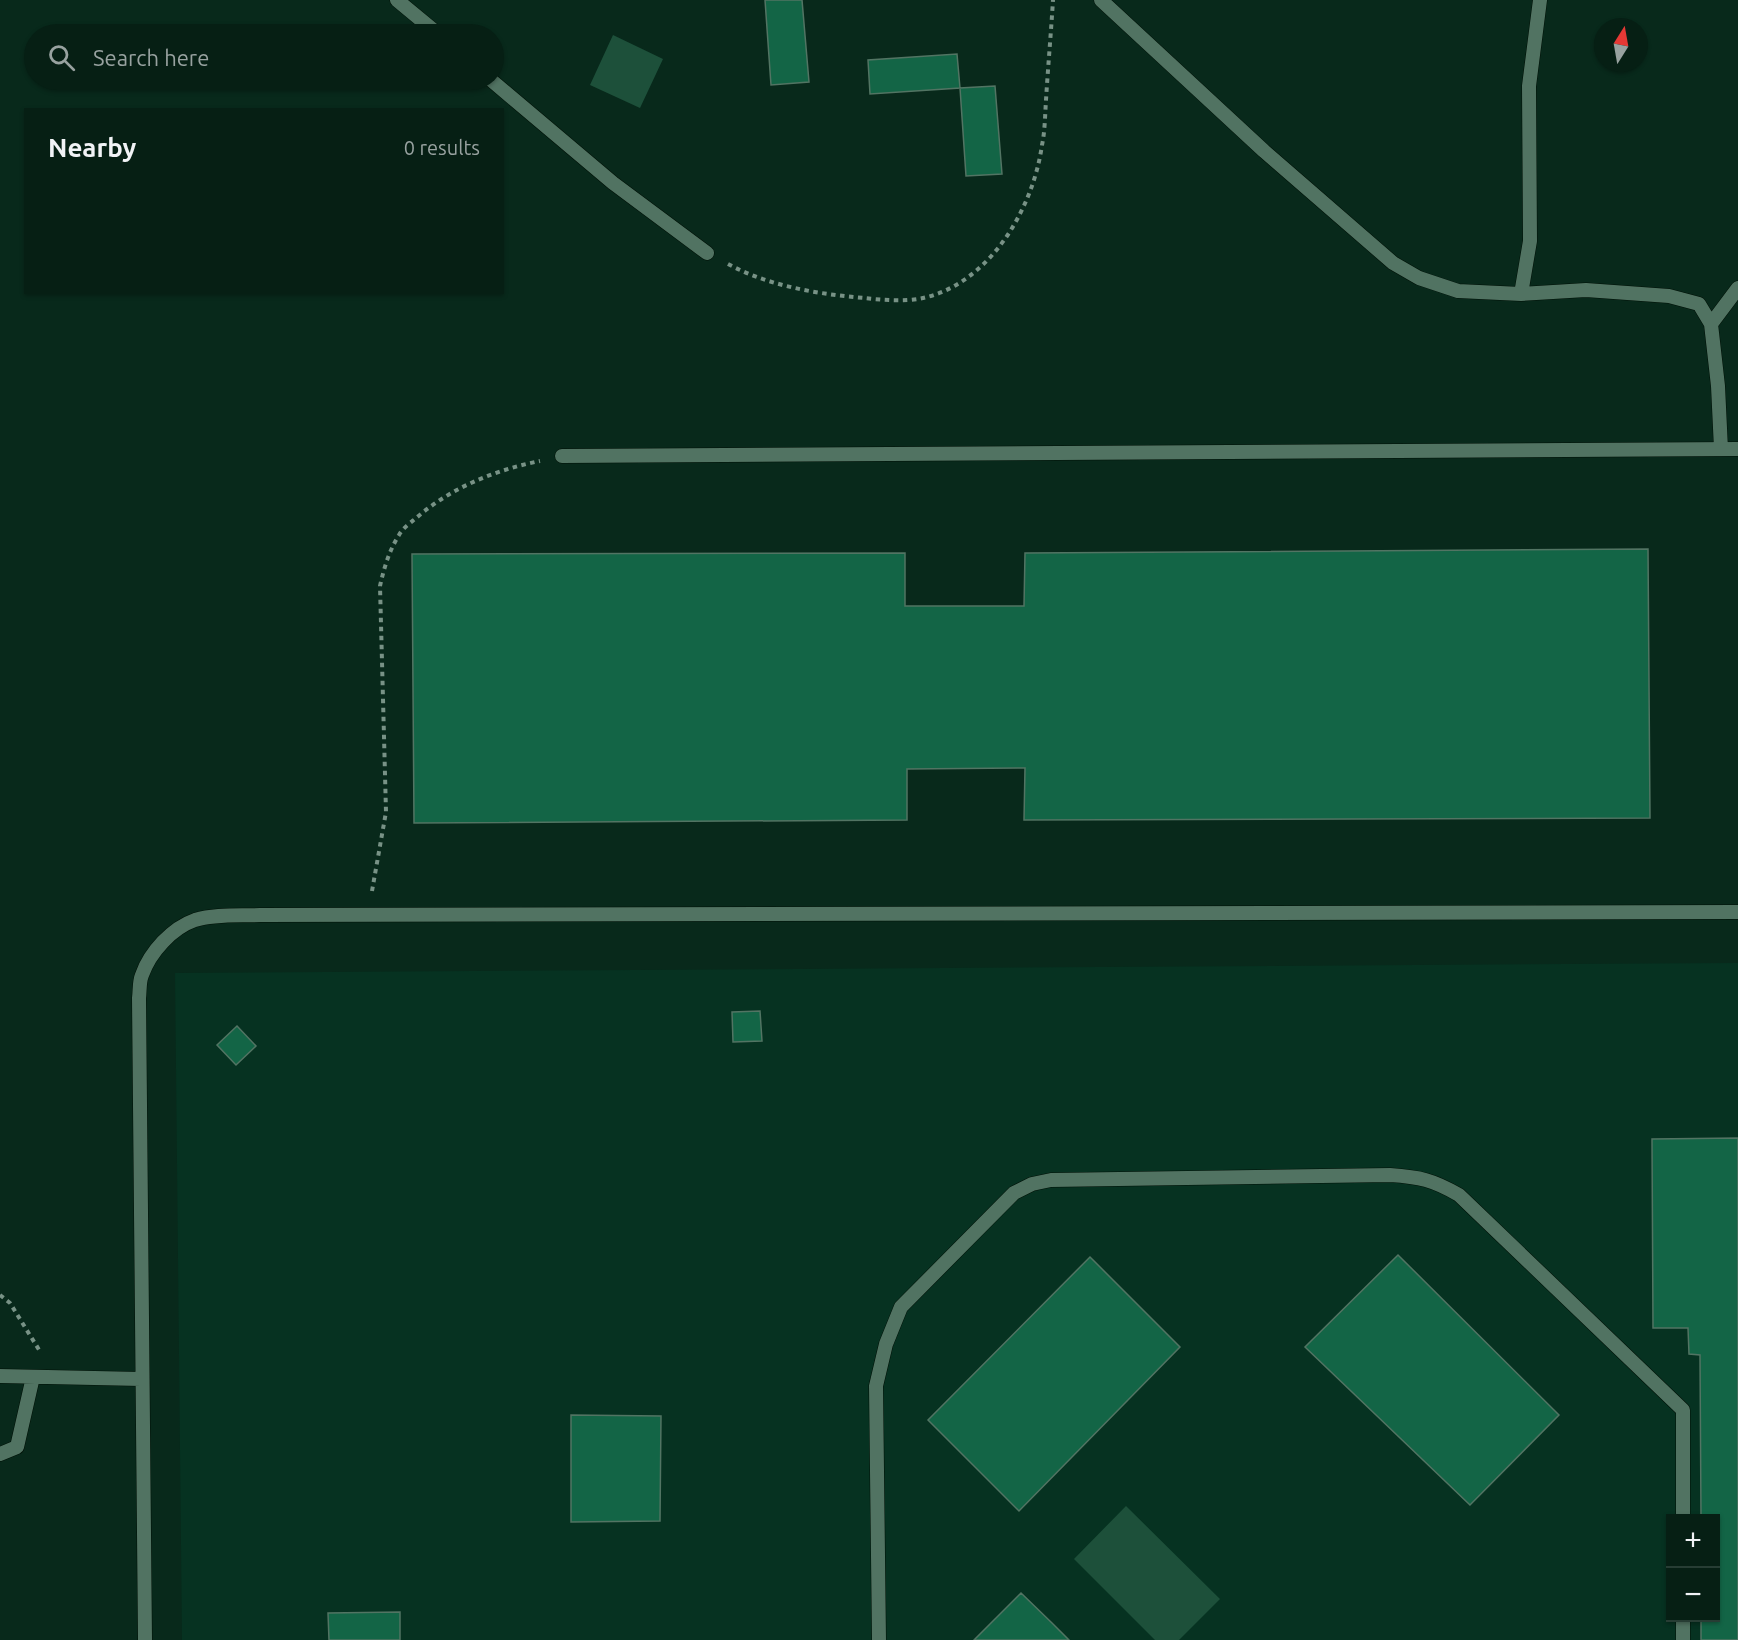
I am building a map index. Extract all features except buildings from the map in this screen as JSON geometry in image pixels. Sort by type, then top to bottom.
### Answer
[{"type":"lane","points":[[397,0],[426,24]]},
{"type":"lane","points":[[1101,0],[1264,152],[1393,263],[1419,278],[1458,291],[1521,294],[1586,290],[1669,296],[1699,304],[1711,324],[1718,386],[1721,449]]},
{"type":"lane","points":[[1521,294],[1530,241],[1529,86],[1540,0]]},
{"type":"lane","points":[[503,90],[613,183],[707,253]]},
{"type":"lane","points":[[1711,324],[1738,288]]},
{"type":"lane","points":[[562,456],[1738,449]]},
{"type":"lane","points":[[145,1640],[139,998],[141,976],[150,958],[177,930],[194,921],[215,916],[260,915],[1738,912]]},
{"type":"lane","points":[[879,1640],[876,1386],[886,1344],[901,1307],[1014,1193],[1032,1184],[1051,1180],[1390,1175],[1421,1177],[1442,1185],[1459,1195],[1683,1410],[1683,1514]]},
{"type":"lane","points":[[0,1376],[141,1378]]},
{"type":"lane","points":[[0,1454],[17,1447],[33,1377]]},
{"type":"lane","points":[[1683,1622],[1683,1640]]},
{"type":"path","points":[[707,253],[736,269],[769,281],[802,290],[844,296],[880,300],[922,298],[957,284],[985,262],[1012,231],[1028,199],[1042,146],[1053,0]]},
{"type":"path","points":[[367,915],[386,812],[380,586],[385,560],[400,532],[426,509],[460,488],[508,468],[562,456]]},
{"type":"path","points":[[0,1295],[16,1312],[55,1377]]},
{"type":"shaded area","points":[[613,35],[663,59],[640,108],[590,85]]},
{"type":"shaded area","points":[[1738,963],[1738,1640],[182,1640],[175,973]]},
{"type":"shaded area","points":[[1126,1506],[1220,1599],[1179,1640],[1155,1640],[1074,1559]]}]
